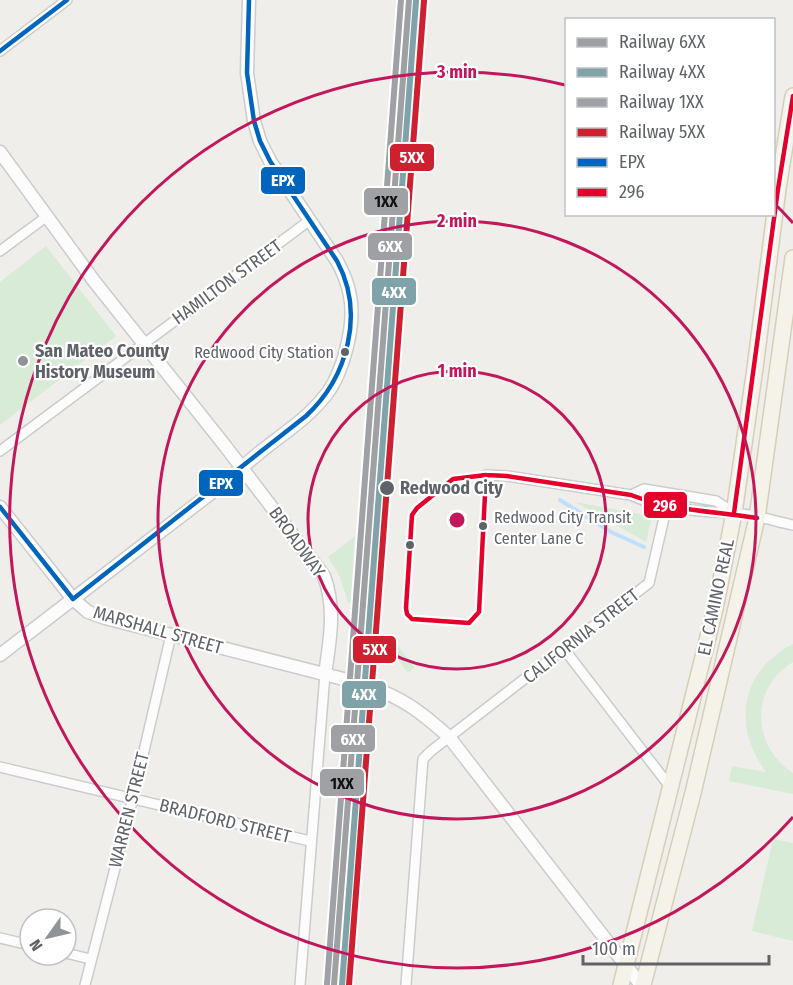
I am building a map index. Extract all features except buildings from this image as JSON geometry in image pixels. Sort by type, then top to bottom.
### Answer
[{"type":"main road","name":"EL CAMINO REAL","points":[[775,212],[793,96]]},
{"type":"main road","name":"EL CAMINO REAL","points":[[621,985],[715,609],[734,513],[775,216]]},
{"type":"main road","name":"EL CAMINO REAL","points":[[642,985],[693,793],[757,518],[793,258]]},
{"type":"street","points":[[0,51],[67,0]]},
{"type":"street","points":[[0,655],[294,427],[323,399],[336,380],[349,334],[350,296],[337,261],[270,161],[260,141],[254,121],[247,74],[249,0]]},
{"type":"street","name":"BROADWAY","points":[[0,152],[46,217],[243,468],[324,576],[330,591],[333,611],[325,674]]},
{"type":"street","points":[[0,251],[46,217]]},
{"type":"street","name":"HAMILTON STREET","points":[[0,451],[310,220]]},
{"type":"street","points":[[486,475],[507,476],[631,495],[645,501],[716,514],[734,513],[793,525]]},
{"type":"street","points":[[631,495],[644,489],[716,501],[734,513]]},
{"type":"street","name":"CALIFORNIA STREET","points":[[406,985],[423,759],[649,583],[667,505]]},
{"type":"street","name":"MARSHALL STREET","points":[[0,507],[73,599],[95,615],[325,674]]},
{"type":"street","name":"WARREN STREET","points":[[85,985],[133,798],[171,635]]},
{"type":"street","points":[[564,649],[671,788]]},
{"type":"street","points":[[300,985],[325,674],[367,685],[398,697],[449,737],[642,985]]},
{"type":"street","name":"BRADFORD STREET","points":[[0,767],[310,842]]},
{"type":"street","points":[[0,938],[18,942]]},
{"type":"street","points":[[78,956],[90,959]]},
{"type":"green space","points":[[46,246],[116,336],[0,425],[0,282]]},
{"type":"green space","points":[[575,502],[652,516],[646,542]]},
{"type":"green space","points":[[355,536],[351,603],[348,603],[340,577],[328,557]]},
{"type":"green space","points":[[388,633],[415,668],[408,673],[382,637]]},
{"type":"green space","points":[[793,644],[793,662],[779,673],[769,687],[763,702],[761,718],[763,733],[770,748],[779,762],[793,773],[793,794],[729,781],[732,766],[766,772],[748,736],[747,701],[752,684],[762,669],[775,655]]},
{"type":"green space","points":[[773,839],[793,843],[793,941],[752,931]]},
{"type":"waterway","points":[[560,500],[611,532],[644,547]]},
{"type":"rail line","name":"1XX","points":[[327,984],[401,0]]},
{"type":"rail line","name":"6XX","points":[[334,985],[409,0]]},
{"type":"rail line","name":"4XX","points":[[342,985],[416,1]]},
{"type":"rail line","name":"5XX","points":[[349,985],[424,1]]},
{"type":"transit line","name":"EPX","points":[[0,51],[67,0]]},
{"type":"transit line","name":"EPX","points":[[73,599],[306,416],[321,400],[342,364],[351,323],[350,302],[345,281],[337,261],[270,161],[260,141],[254,121],[247,73],[249,0]]},
{"type":"transit line","name":"296","points":[[775,211],[793,96]]},
{"type":"transit line","name":"296","points":[[734,513],[774,216]]},
{"type":"transit line","name":"296","points":[[486,475],[507,476],[631,495],[678,507],[757,518]]},
{"type":"transit line","name":"296","points":[[486,475],[479,612],[469,623],[412,619],[407,614],[406,608],[412,515],[417,508],[453,479],[486,475]]},
{"type":"transit line","name":"EPX","points":[[0,507],[73,599]]},
{"type":"place","name":"Redwood City Station","points":[[345,352]]},
{"type":"place","name":"San Mateo County History Museum","points":[[23,361]]},
{"type":"place","name":"Redwood City","points":[[387,488]]},
{"type":"place","name":"Redwood City Transit Center Lane C","points":[[483,526]]}]
